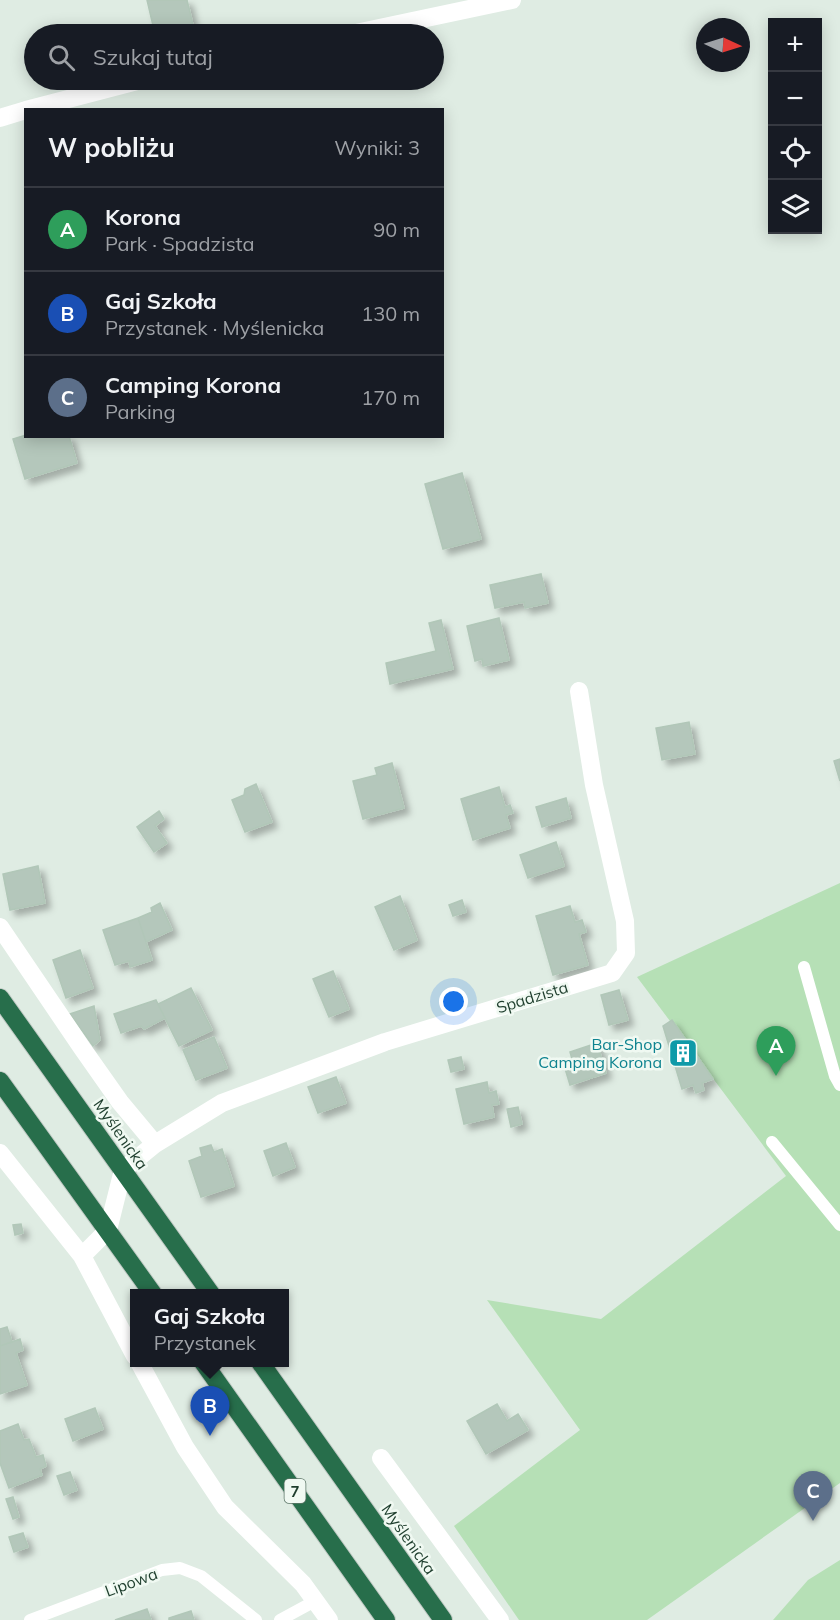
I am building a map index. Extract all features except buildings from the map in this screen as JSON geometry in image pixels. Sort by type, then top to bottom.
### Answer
[{"type":"highway","name":"Myślenicka","points":[[0,998],[208,1289]]},
{"type":"highway","points":[[0,1081],[150,1289]]},
{"type":"highway","name":"7","points":[[207,1367],[386,1620]]},
{"type":"highway","name":"Myślenicka","points":[[264,1367],[443,1620]]},
{"type":"street","points":[[398,24],[512,0]]},
{"type":"street","points":[[34,108],[103,90]]},
{"type":"street","points":[[0,118],[24,111]]},
{"type":"street","name":"Spadzista","points":[[123,1170],[155,1144],[222,1103],[363,1050],[612,973],[626,953],[625,921],[594,785],[579,691]]},
{"type":"street","points":[[0,927],[120,1102],[155,1144]]},
{"type":"street","points":[[0,1153],[82,1256],[130,1347]]},
{"type":"street","points":[[82,1256],[108,1230],[123,1170]]},
{"type":"street","points":[[142,1367],[185,1447],[225,1507],[303,1584],[329,1620]]},
{"type":"street","points":[[381,1458],[500,1620]]},
{"type":"lane","points":[[804,967],[835,1076],[840,1084]]},
{"type":"lane","points":[[772,1142],[840,1225]]},
{"type":"lane","name":"Lipowa","points":[[30,1620],[162,1570],[180,1568],[201,1576],[256,1620]]},
{"type":"lane","points":[[280,1620],[315,1600]]},
{"type":"green space","points":[[840,883],[840,1483],[647,1620],[519,1620],[454,1526],[580,1430],[487,1300],[601,1319],[786,1176],[637,977]]},
{"type":"green space","points":[[840,1560],[840,1620],[773,1620],[808,1580]]},
{"type":"place","name":"Bar-Shop Camping Korona","points":[[683,1053]]},
{"type":"place","name":"Korona","points":[[776,1076]]},
{"type":"place","name":"Gaj Szkoła","points":[[210,1436]]},
{"type":"place","name":"Camping Korona","points":[[813,1521]]}]
